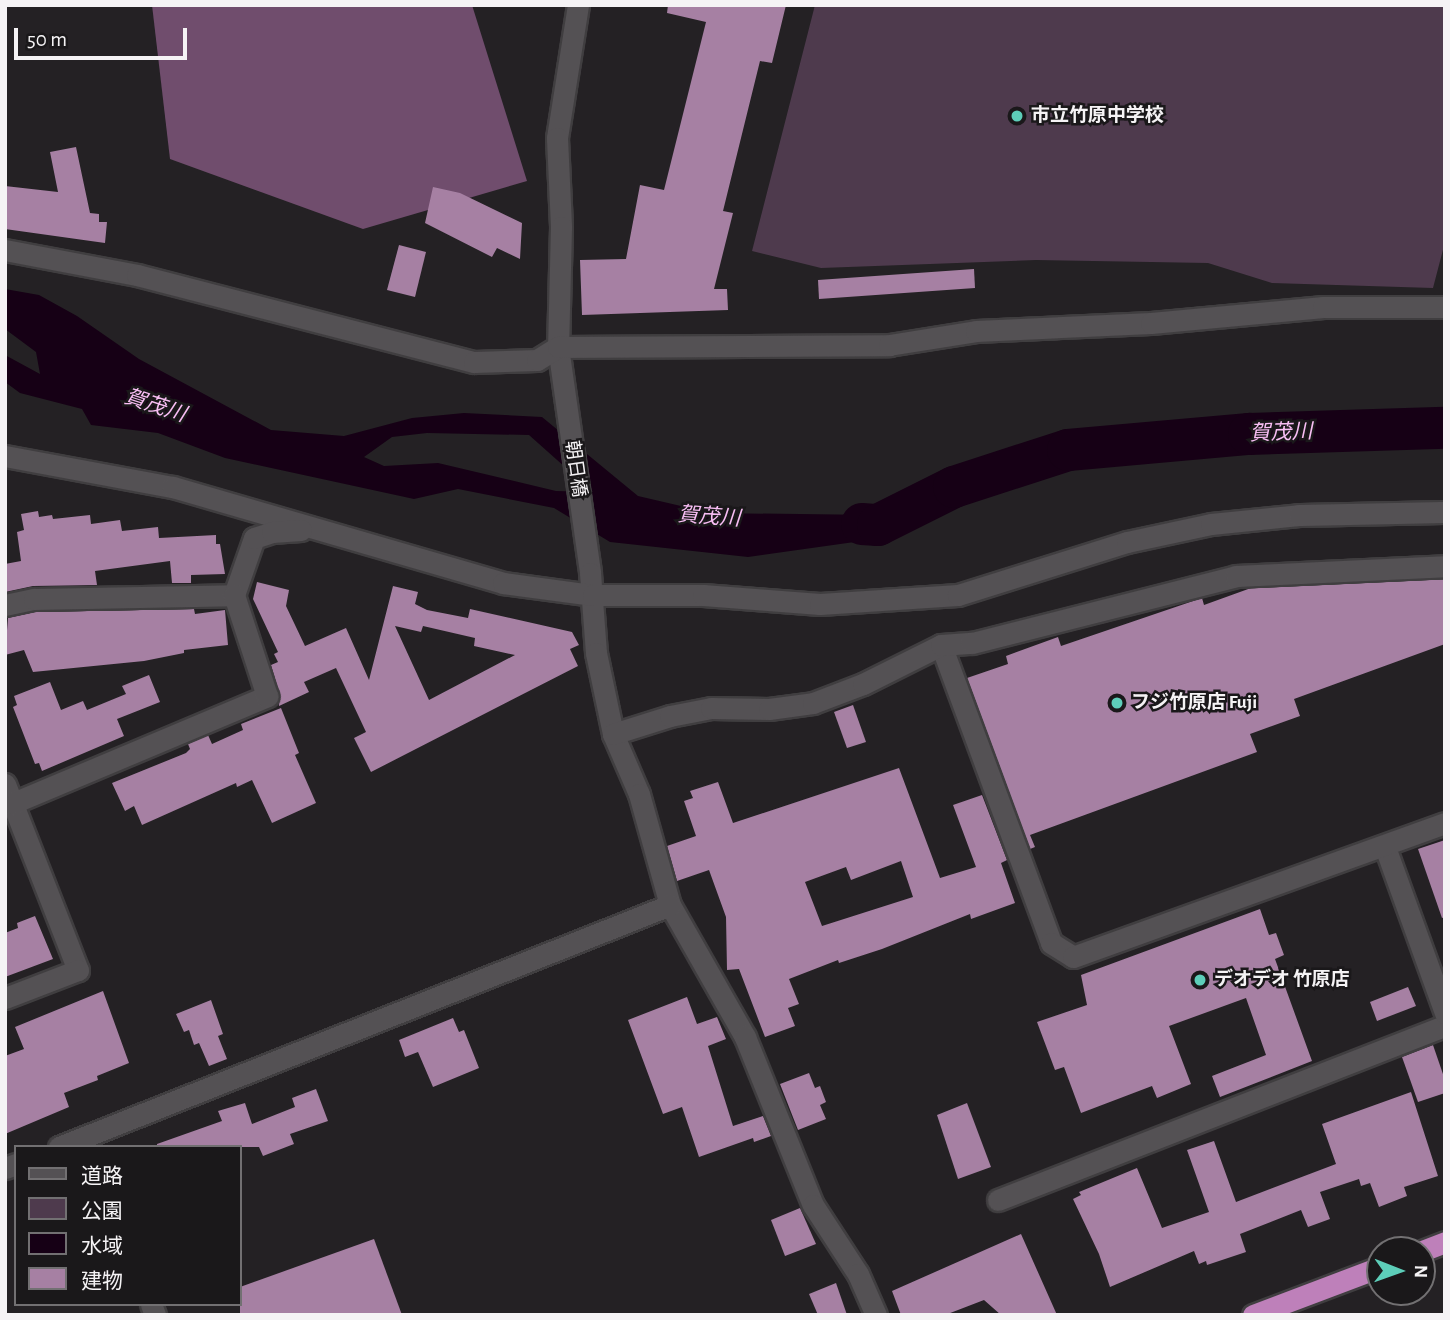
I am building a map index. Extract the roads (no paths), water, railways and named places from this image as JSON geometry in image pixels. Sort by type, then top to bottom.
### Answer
[{"type":"highway","points":[[1253,1315],[1366,1272]]},
{"type":"street","name":"朝日橋","points":[[578,5],[558,138],[561,227],[559,356],[593,595],[596,653],[613,734],[639,794],[670,905],[745,1037],[813,1205],[858,1274],[876,1315]]},
{"type":"street","points":[[5,250],[137,275],[474,362],[537,360],[559,356],[889,345],[976,331],[1151,323],[1323,307],[1445,307]]},
{"type":"street","points":[[5,456],[173,487],[503,583],[593,595],[703,595],[820,604],[958,595],[1043,571],[1127,542],[1212,524],[1299,515],[1445,512]]},
{"type":"street","points":[[5,998],[78,970],[9,793],[267,696],[234,595],[254,538],[272,532],[316,529]]},
{"type":"street","points":[[613,734],[711,708],[769,709],[813,703],[863,684],[941,645],[972,643],[1236,576],[1445,566]]},
{"type":"street","points":[[5,605],[34,599],[234,595]]},
{"type":"street","points":[[941,645],[1051,943],[1073,957],[1445,824]]},
{"type":"street","points":[[1385,847],[1445,1013]]},
{"type":"street","points":[[70,1145],[93,1141],[670,905]]},
{"type":"street","points":[[998,1200],[1445,1026]]},
{"type":"water","points":[[5,289],[39,295],[77,316],[139,359],[271,430],[344,436],[412,418],[464,413],[542,417],[638,496],[711,513],[876,515],[916,506],[883,538],[748,557],[610,542],[554,508],[458,489],[414,499],[225,458],[158,433],[91,425],[82,409],[20,393],[5,382],[5,355],[40,374],[36,352],[5,329]],"holes":[[[427,433],[529,435],[593,492],[556,491],[438,463],[384,466],[364,457],[392,437]]]},
{"type":"waterway","name":"賀茂川","points":[[862,524],[878,525],[954,487],[1068,450],[1249,434],[1445,428]]},
{"type":"place","name":"市立竹原中学校","points":[[1017,116]]},
{"type":"place","name":"フジ竹原店 Fuji","points":[[1117,703]]},
{"type":"place","name":"デオデオ 竹原店","points":[[1200,980]]}]
